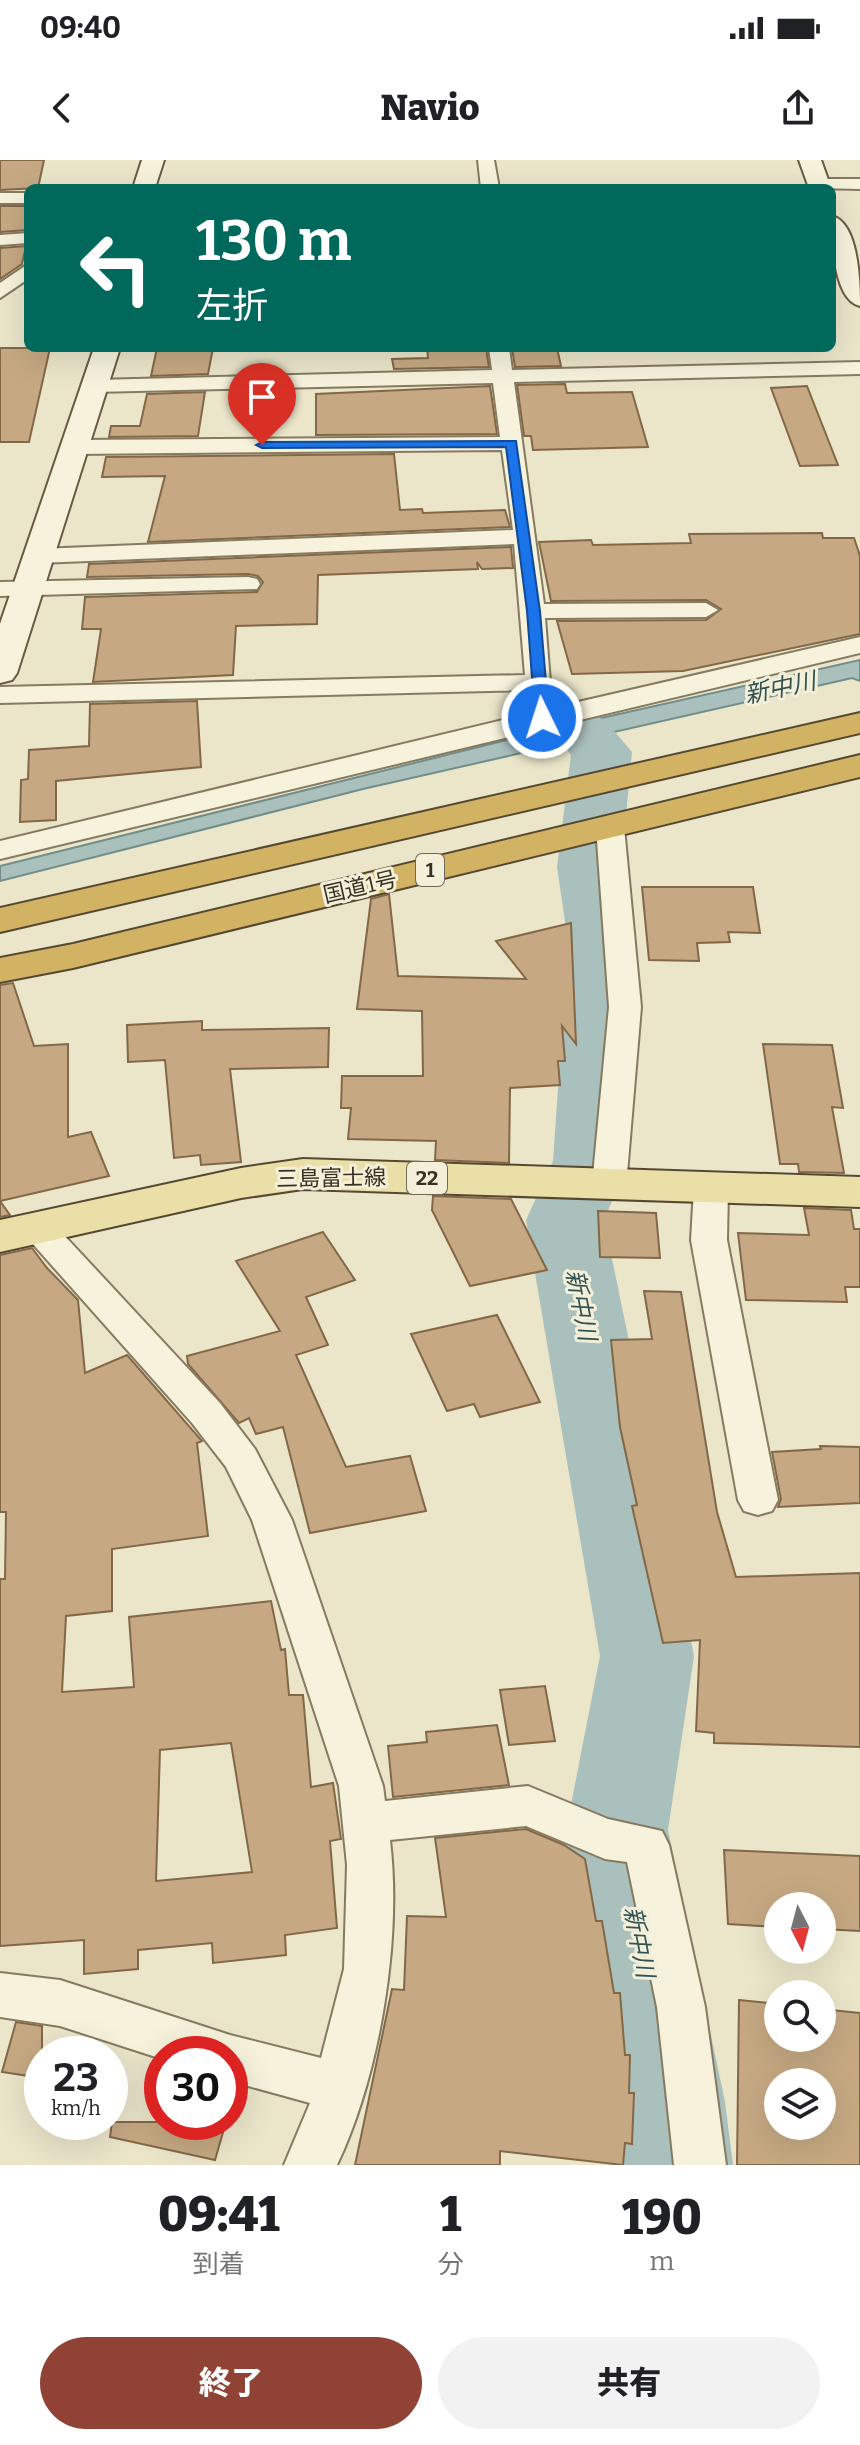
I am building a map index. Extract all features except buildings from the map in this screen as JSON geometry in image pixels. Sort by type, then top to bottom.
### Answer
[{"type":"highway","name":"1","points":[[0,920],[860,723]]},
{"type":"highway","name":"国道1号","points":[[0,970],[860,766]]},
{"type":"main road","name":"三島富士線","points":[[18,1231],[241,1183],[303,1174],[860,1192]]},
{"type":"street","points":[[145,184],[153,160]]},
{"type":"street","points":[[486,160],[489,184]]},
{"type":"street","points":[[810,160],[818,184]]},
{"type":"street","points":[[836,185],[860,184]]},
{"type":"street","points":[[0,198],[24,198]]},
{"type":"street","points":[[836,236],[860,299]]},
{"type":"street","points":[[0,240],[24,238]]},
{"type":"street","points":[[3,287],[24,273]]},
{"type":"street","points":[[0,673],[15,588],[39,556],[106,352]]},
{"type":"street","points":[[499,352],[534,611],[542,718]]},
{"type":"street","points":[[94,386],[860,368]]},
{"type":"street","points":[[74,447],[512,443]]},
{"type":"street","points":[[39,556],[525,537]]},
{"type":"street","points":[[15,588],[248,584]]},
{"type":"street","points":[[534,611],[706,610]]},
{"type":"street","points":[[0,850],[542,718],[860,645]]},
{"type":"street","points":[[0,695],[539,682]]},
{"type":"street","points":[[609,1186],[625,1007],[610,827]]},
{"type":"street","points":[[711,1189],[709,1240],[758,1500]]},
{"type":"street","points":[[18,1231],[206,1413],[241,1459],[272,1520],[361,1786],[368,1822],[368,1969],[330,2124],[310,2165]]},
{"type":"street","points":[[368,1822],[528,1806],[605,1839],[646,1845],[681,2007],[700,2165]]},
{"type":"street","points":[[0,1995],[60,2003],[163,2036]]},
{"type":"street","points":[[248,2063],[340,2087]]},
{"type":"water","points":[[860,660],[860,681],[852,678],[363,789],[0,881],[0,866],[539,732]]},
{"type":"waterway","name":"新中川","points":[[583,732],[602,752],[589,867],[602,942],[591,1161],[565,1220],[647,1656],[617,1830],[669,2102],[676,2165]]},
{"type":"route","points":[[262,445],[512,443],[534,611],[542,718]]}]
